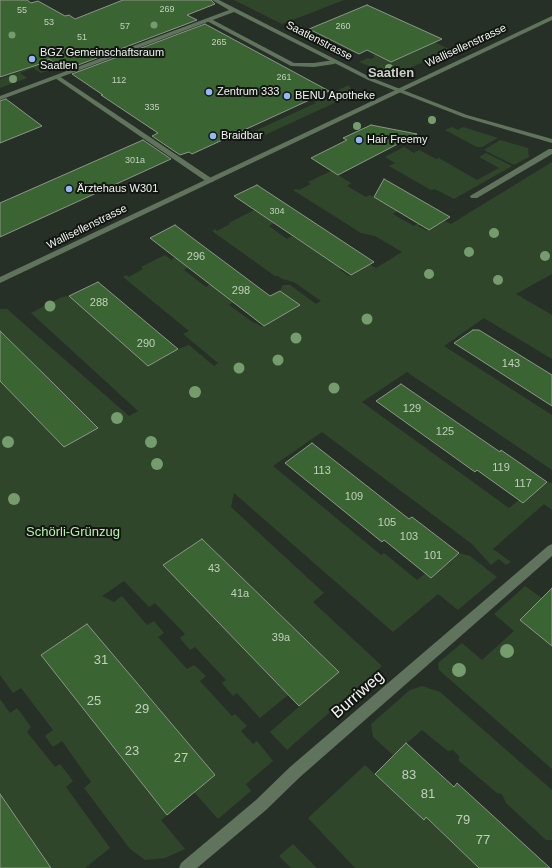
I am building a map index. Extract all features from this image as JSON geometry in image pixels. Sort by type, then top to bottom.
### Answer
[{"type":"street","name":"Saatlenstrasse","points":[[215,0],[334,62],[370,79],[465,116],[552,141]]},
{"type":"street","points":[[0,98],[234,10]]},
{"type":"street","name":"Wallisellenstrasse","points":[[0,280],[552,18]]},
{"type":"street","points":[[209,20],[293,65],[314,65],[334,62]]},
{"type":"street","points":[[57,77],[210,180]]},
{"type":"street","points":[[474,196],[552,152]]},
{"type":"street","name":"Burriweg","points":[[186,868],[552,549]]},
{"type":"green space","points":[[234,0],[344,0],[282,24]]},
{"type":"green space","points":[[434,42],[451,50],[398,73],[379,70],[359,62],[368,58],[371,59],[375,57],[373,55],[375,55],[391,62]]},
{"type":"green space","points":[[49,61],[57,67],[41,73],[33,68],[20,73],[27,78],[0,88],[0,79]]},
{"type":"green space","points":[[349,85],[351,90],[350,94],[345,98],[254,140],[246,135],[316,103],[314,102]]},
{"type":"green space","points":[[452,127],[458,130],[463,127],[498,138],[482,147],[477,147],[445,130]]},
{"type":"green space","points":[[500,140],[528,148],[529,157],[514,165],[484,150]]},
{"type":"green space","points":[[404,147],[414,153],[419,150],[436,159],[439,158],[477,180],[499,168],[479,157],[486,153],[512,166],[454,199],[435,189],[431,190],[389,166],[395,163],[385,157]]},
{"type":"green space","name":"Schörli-Grünzug","points":[[552,162],[552,274],[516,294],[552,315],[552,359],[484,318],[444,346],[552,415],[552,470],[407,372],[362,402],[509,508],[519,500],[523,503],[547,482],[552,483],[552,510],[544,504],[493,549],[511,562],[506,565],[499,559],[491,565],[472,544],[322,432],[273,466],[381,555],[384,553],[417,580],[426,573],[431,578],[459,553],[470,556],[497,577],[458,610],[438,594],[393,632],[234,493],[231,507],[324,593],[313,602],[382,666],[287,750],[270,732],[339,672],[202,539],[164,565],[288,695],[260,718],[237,693],[233,696],[222,683],[226,680],[195,647],[190,650],[180,638],[185,634],[155,603],[149,607],[124,581],[102,596],[114,602],[122,596],[147,625],[154,621],[164,633],[158,637],[187,669],[194,665],[206,676],[200,681],[232,716],[235,714],[247,726],[241,731],[253,744],[257,741],[273,761],[246,784],[251,791],[218,819],[194,792],[42,655],[167,815],[161,820],[185,849],[165,858],[145,860],[130,849],[84,788],[91,782],[62,741],[53,747],[45,736],[53,730],[21,688],[13,693],[0,675],[0,381],[64,447],[98,427],[0,331],[0,309],[7,309],[129,416],[138,411],[31,313],[62,297],[69,296],[148,366],[178,349],[189,345],[214,366],[218,363],[183,334],[189,331],[123,277],[126,275],[129,277],[143,269],[141,267],[165,255],[171,260],[175,257],[188,267],[184,270],[206,287],[210,284],[233,302],[229,305],[262,327],[300,305],[280,291],[283,285],[290,285],[316,304],[321,301],[294,282],[275,276],[212,231],[215,229],[217,231],[254,210],[274,223],[269,226],[287,239],[292,236],[342,269],[340,270],[349,276],[369,264],[376,268],[402,252],[375,236],[361,233],[293,190],[299,190],[311,184],[308,182],[331,171],[351,183],[347,186],[366,197],[370,195],[398,211],[393,214],[414,226],[418,223],[420,224],[418,226],[427,231],[445,221],[451,224]]},
{"type":"green space","points":[[525,586],[542,598],[552,645],[552,769],[439,670],[438,663],[462,643],[482,660],[514,631],[494,614]]},
{"type":"green space","points":[[422,686],[440,692],[552,790],[552,840],[546,840],[506,803],[502,794],[497,793],[459,761],[459,756],[453,750],[448,751],[422,730],[393,755],[373,737],[371,724],[410,690]]},
{"type":"green space","points":[[0,699],[10,713],[17,708],[31,727],[27,732],[55,767],[60,764],[73,781],[66,787],[110,848],[85,868],[39,868],[47,862],[0,794]]},
{"type":"green space","points":[[365,765],[424,820],[426,817],[479,868],[355,868],[308,818]]},
{"type":"green space","points":[[293,844],[317,868],[291,868],[279,856]]},
{"type":"building","points":[[0,0],[27,0],[31,3],[38,1],[65,16],[69,15],[75,19],[123,0],[211,0],[215,4],[187,15],[197,20],[65,70],[49,59],[40,64],[0,77]]},
{"type":"building","points":[[367,5],[442,39],[391,62],[367,50],[359,54],[309,29]]},
{"type":"building","name":"Zentrum 333","points":[[205,24],[329,91],[192,154],[189,152],[180,155],[152,136],[158,133],[72,74]]},
{"type":"building","points":[[6,99],[42,126],[0,143],[0,101]]},
{"type":"building","points":[[371,125],[417,134],[338,175],[311,158],[347,140],[343,138]]},
{"type":"building","name":"Ärztehaus W301","points":[[143,140],[171,159],[0,237],[0,203]]},
{"type":"building","points":[[384,179],[450,217],[429,230],[374,197]]},
{"type":"building","points":[[257,185],[374,262],[351,275],[234,196]]},
{"type":"building","points":[[175,225],[270,296],[280,291],[300,305],[264,326],[150,238]]},
{"type":"building","points":[[98,282],[178,349],[148,366],[69,296]]},
{"type":"building","points":[[473,330],[479,330],[552,375],[552,406],[454,343]]},
{"type":"building","points":[[0,331],[98,428],[64,447],[0,381]]},
{"type":"building","points":[[401,384],[500,452],[501,450],[547,482],[523,503],[477,470],[475,472],[376,401]]},
{"type":"building","points":[[312,443],[409,519],[412,517],[459,553],[431,578],[384,540],[382,542],[285,463]]},
{"type":"building","points":[[202,539],[339,672],[299,706],[163,565]]},
{"type":"building","points":[[552,588],[552,646],[520,620]]},
{"type":"building","points":[[87,624],[215,775],[167,815],[41,655]]},
{"type":"building","points":[[406,743],[454,787],[457,783],[550,868],[479,868],[426,817],[424,820],[375,774]]},
{"type":"building","points":[[0,794],[51,868],[0,868]]},
{"type":"place","name":"BGZ Gemeinschaftsraum Saatlen","points":[[32,59]]},
{"type":"place","name":"Zentrum 333","points":[[209,92]]},
{"type":"place","name":"BENU Apotheke","points":[[287,96]]},
{"type":"place","name":"Braidbar","points":[[213,136]]},
{"type":"place","name":"Hair Freemy","points":[[359,140]]},
{"type":"place","name":"Ärztehaus W301","points":[[69,189]]},
{"type":"district","name":"Saatlen","points":[[391,73]]}]
